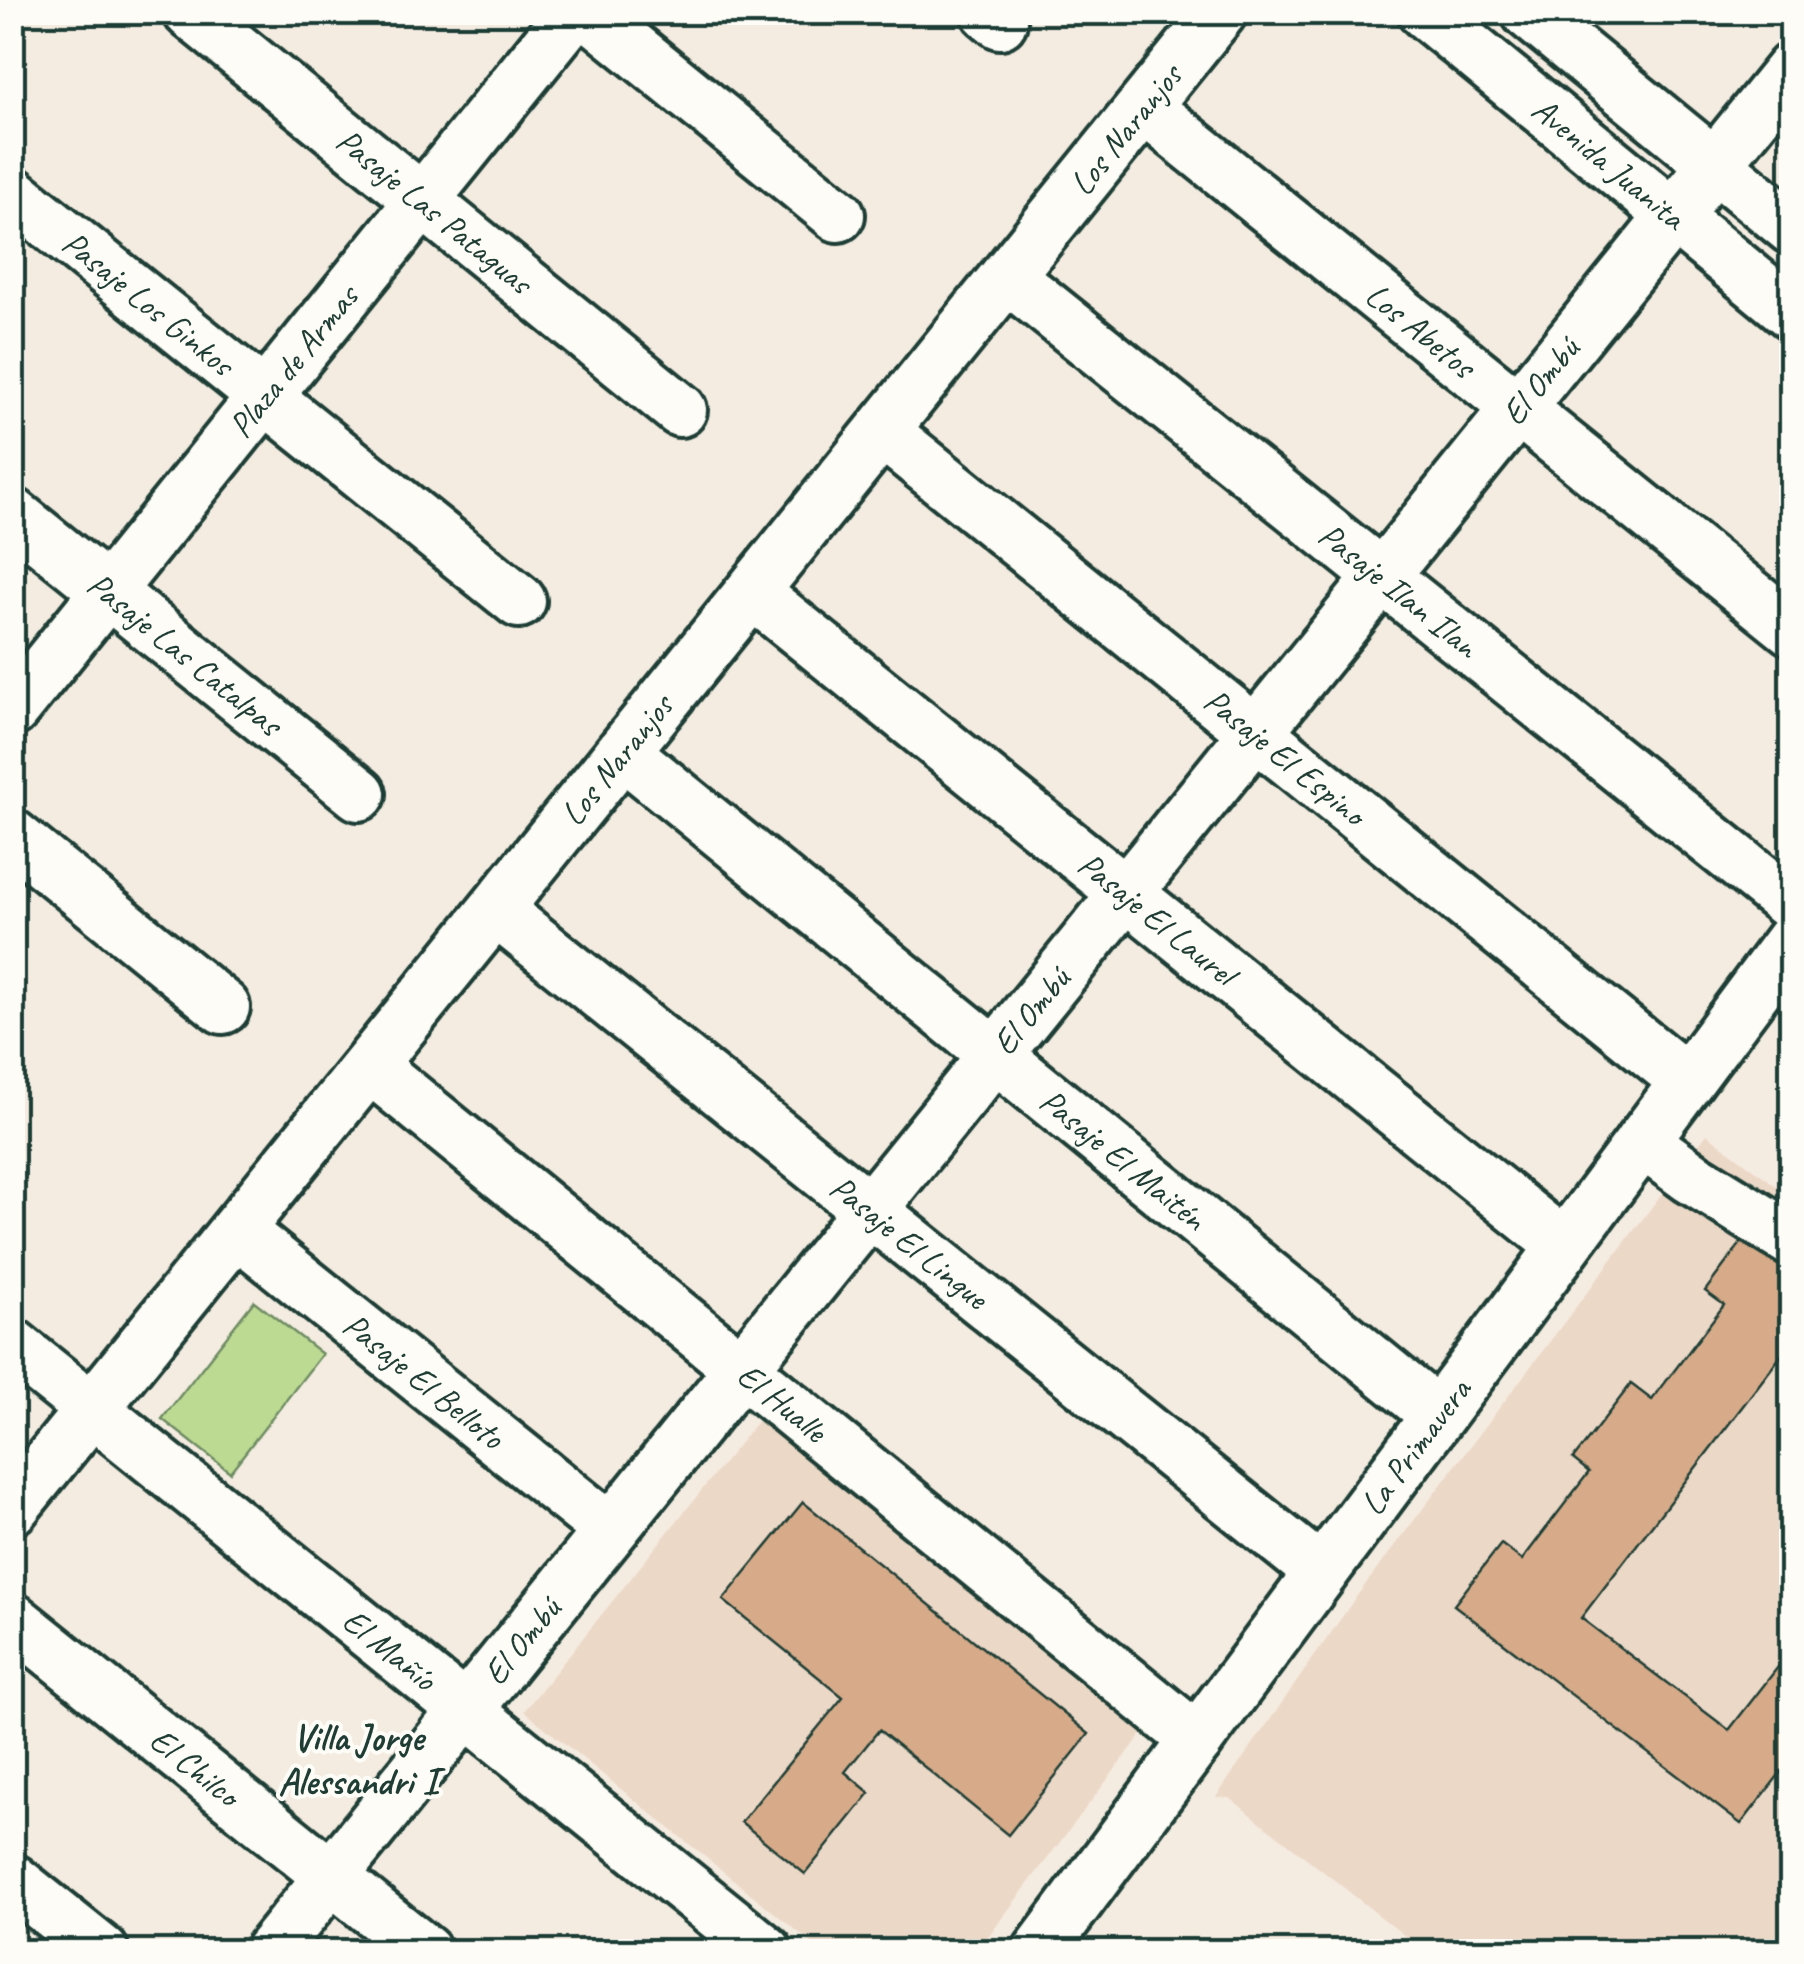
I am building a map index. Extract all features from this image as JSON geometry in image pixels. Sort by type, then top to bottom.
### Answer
[{"type":"street","name":"Pasaje Las Pataguas","points":[[190,12],[680,410]]},
{"type":"street","name":"Plaza de Armas","points":[[12,710],[574,12]]},
{"type":"street","points":[[588,12],[838,214]]},
{"type":"street","name":"Los Naranjos","points":[[12,1508],[1220,12]]},
{"type":"street","name":"Avenida Juanita","points":[[1425,12],[1792,313]]},
{"type":"street","name":"Avenida Juanita","points":[[1528,12],[1792,228]]},
{"type":"street","name":"El Ombú","points":[[270,1952],[1792,68]]},
{"type":"street","name":"Los Abetos","points":[[1144,107],[1792,629]]},
{"type":"street","name":"Pasaje Los Ginkos","points":[[12,193],[519,601]]},
{"type":"street","name":"Pasaje Ilan Ilan","points":[[1008,276],[1792,906]]},
{"type":"street","name":"Pasaje El Espino","points":[[882,430],[1686,1081]]},
{"type":"street","name":"Pasaje Las Catalpas","points":[[12,514],[359,794]]},
{"type":"street","name":"Pasaje El Laurel","points":[[752,592],[1564,1246]]},
{"type":"street","name":"Pasaje El Maitén","points":[[623,752],[1438,1415]]},
{"type":"street","points":[[12,836],[224,1008]]},
{"type":"street","name":"Pasaje El Lingue","points":[[496,910],[1321,1572]]},
{"type":"street","name":"La Primavera","points":[[1039,1952],[1792,940]]},
{"type":"street","name":"El Hualle","points":[[370,1066],[1197,1740]]},
{"type":"street","points":[[1642,1141],[1691,1176],[1784,1219]]},
{"type":"street","name":"Pasaje El Belloto","points":[[238,1230],[610,1530]]},
{"type":"street","name":"El Mañío","points":[[12,1345],[766,1952]]},
{"type":"street","name":"El Chilco","points":[[12,1619],[426,1952]]},
{"type":"street","points":[[12,1880],[102,1952]]},
{"type":"shaded area","points":[[1707,1134],[1791,1197],[1791,1951],[1424,1951],[1230,1798],[1216,1797],[1356,1597]]},
{"type":"shaded area","points":[[759,1419],[1152,1721],[977,1951],[823,1952],[524,1711]]},
{"type":"green space","points":[[254,1301],[322,1354],[230,1472],[162,1419]]},
{"type":"building","points":[[1747,1235],[1792,1269],[1792,1351],[1787,1348],[1581,1618],[1729,1730],[1792,1649],[1792,1758],[1741,1824],[1454,1605],[1501,1544],[1522,1560],[1589,1472],[1573,1459],[1631,1384],[1652,1400],[1724,1305],[1705,1291]]},
{"type":"building","points":[[803,1502],[1089,1734],[1008,1835],[879,1730],[845,1772],[870,1793],[805,1874],[741,1822],[843,1697],[723,1600]]},
{"type":"district","name":"Villa Jorge Alessandri I","points":[[358,1759]]}]
